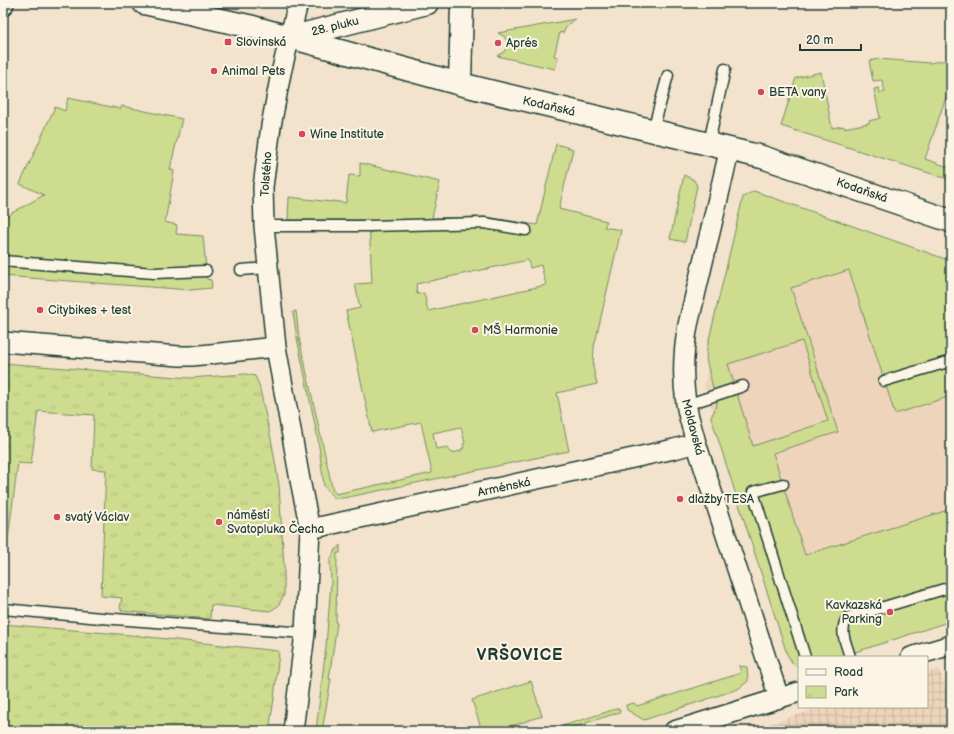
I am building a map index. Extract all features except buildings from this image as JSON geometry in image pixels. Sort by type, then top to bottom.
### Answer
[{"type":"street","name":"Kodaňská","points":[[144,3],[254,27],[290,38],[360,55],[460,84],[730,148],[762,157],[951,221]]},
{"type":"street","name":"Tolstého","points":[[276,348],[264,226],[263,187],[266,155],[281,73],[298,3]]},
{"type":"street","name":"28. pluku","points":[[290,38],[427,3]]},
{"type":"street","points":[[460,84],[462,3]]},
{"type":"street","name":"Moldavská","points":[[730,148],[684,345],[683,381],[686,405],[696,443],[779,698]]},
{"type":"street","points":[[3,342],[179,356],[276,348],[310,529],[305,633],[293,731]]},
{"type":"street","name":"Arménská","points":[[310,529],[636,458],[696,443]]},
{"type":"street","points":[[914,656],[951,645]]},
{"type":"street","points":[[674,731],[798,692]]},
{"type":"lane","points":[[709,143],[725,69]]},
{"type":"lane","points":[[653,130],[668,75]]},
{"type":"lane","points":[[264,226],[370,226],[484,223],[526,230]]},
{"type":"lane","points":[[3,260],[154,273],[206,271]]},
{"type":"lane","points":[[241,270],[268,268]]},
{"type":"lane","points":[[884,381],[951,361]]},
{"type":"lane","points":[[686,405],[743,386]]},
{"type":"lane","points":[[783,484],[753,492],[805,656]]},
{"type":"lane","points":[[850,656],[842,626],[847,618],[951,588]]},
{"type":"lane","points":[[3,609],[101,618],[305,633]]},
{"type":"shaded area","points":[[854,257],[951,388],[951,614],[806,656],[798,656],[704,386],[723,299]]},
{"type":"shaded area","points":[[939,669],[951,706],[951,731],[748,731],[819,708],[928,708],[928,673]]},
{"type":"green space","points":[[576,19],[568,24],[563,33],[560,32],[554,56],[558,57],[555,69],[497,56],[504,52],[508,45],[505,37],[498,33]]},
{"type":"green space","points":[[878,59],[930,63],[951,59],[951,82],[925,159],[951,168],[951,180],[781,126],[796,78],[821,72],[832,128],[843,126],[844,128],[869,123],[869,121],[880,118],[874,89],[879,88],[880,93],[885,92],[882,80],[873,81],[869,61]]},
{"type":"green space","points":[[68,98],[121,109],[122,106],[182,119],[170,169],[174,171],[165,222],[177,225],[176,234],[203,236],[207,279],[211,280],[212,288],[190,290],[3,276],[3,218],[44,195],[20,184],[55,107],[65,111]]},
{"type":"green space","points":[[556,144],[573,149],[559,209],[607,221],[604,227],[621,230],[594,347],[593,367],[597,384],[557,393],[569,451],[344,498],[334,498],[324,486],[318,439],[297,338],[293,312],[296,311],[299,338],[333,491],[335,491],[336,494],[432,473],[421,422],[372,432],[346,311],[360,308],[355,284],[372,283],[369,220],[288,220],[289,197],[346,203],[349,175],[360,176],[360,163],[440,182],[432,218],[486,217],[537,225]],"holes":[[[528,260],[530,268],[541,265],[546,285],[428,311],[424,293],[417,294],[416,284]],[[461,427],[465,443],[463,444],[464,448],[461,449],[461,451],[452,453],[448,447],[436,449],[433,433]]]},
{"type":"green space","points":[[684,175],[694,180],[697,186],[685,242],[670,239]]},
{"type":"green space","points":[[754,191],[951,261],[951,396],[895,414],[849,270],[791,288],[838,432],[773,453],[805,555],[951,509],[951,621],[843,656],[798,656],[798,666],[793,664],[787,654],[711,417],[717,405],[706,359],[707,348],[743,197]],"holes":[[[802,341],[828,421],[753,446],[728,364]]]},
{"type":"green space","points":[[3,363],[190,378],[246,374],[255,376],[259,385],[272,444],[279,485],[284,566],[284,595],[278,606],[270,611],[211,605],[210,619],[122,611],[120,607],[122,598],[101,596],[106,470],[92,469],[94,415],[38,411],[31,464],[18,463],[3,576]]},
{"type":"green space","points":[[340,545],[340,553],[337,553],[337,623],[329,679],[331,679],[322,731],[316,731],[326,646],[331,583],[330,561],[334,552]]},
{"type":"green space","points":[[3,624],[130,635],[278,651],[274,699],[269,731],[3,731]]},
{"type":"green space","points":[[739,666],[747,667],[748,681],[738,689],[644,720],[627,710],[626,705],[634,703],[637,706],[741,673]]},
{"type":"green space","points":[[531,681],[542,716],[496,731],[482,731],[472,700]]},
{"type":"green space","points":[[619,708],[620,712],[561,731],[547,731]]},
{"type":"place","name":"Slovinská","points":[[228,42]]},
{"type":"place","name":"Aprés","points":[[498,43]]},
{"type":"place","name":"Animal Pets","points":[[214,71]]},
{"type":"place","name":"BETA vany","points":[[761,92]]},
{"type":"place","name":"Wine Institute","points":[[302,134]]},
{"type":"place","name":"Citybikes + test","points":[[40,310]]},
{"type":"place","name":"MŠ Harmonie","points":[[475,330]]},
{"type":"place","name":"dlažby TESA","points":[[680,499]]},
{"type":"place","name":"svatý Václav","points":[[57,517]]},
{"type":"place","name":"náměstí Svatopluka Čecha","points":[[219,522]]},
{"type":"place","name":"Kavkazská Parking","points":[[890,612]]},
{"type":"district","name":"VRŠOVICE","points":[[520,654]]}]
